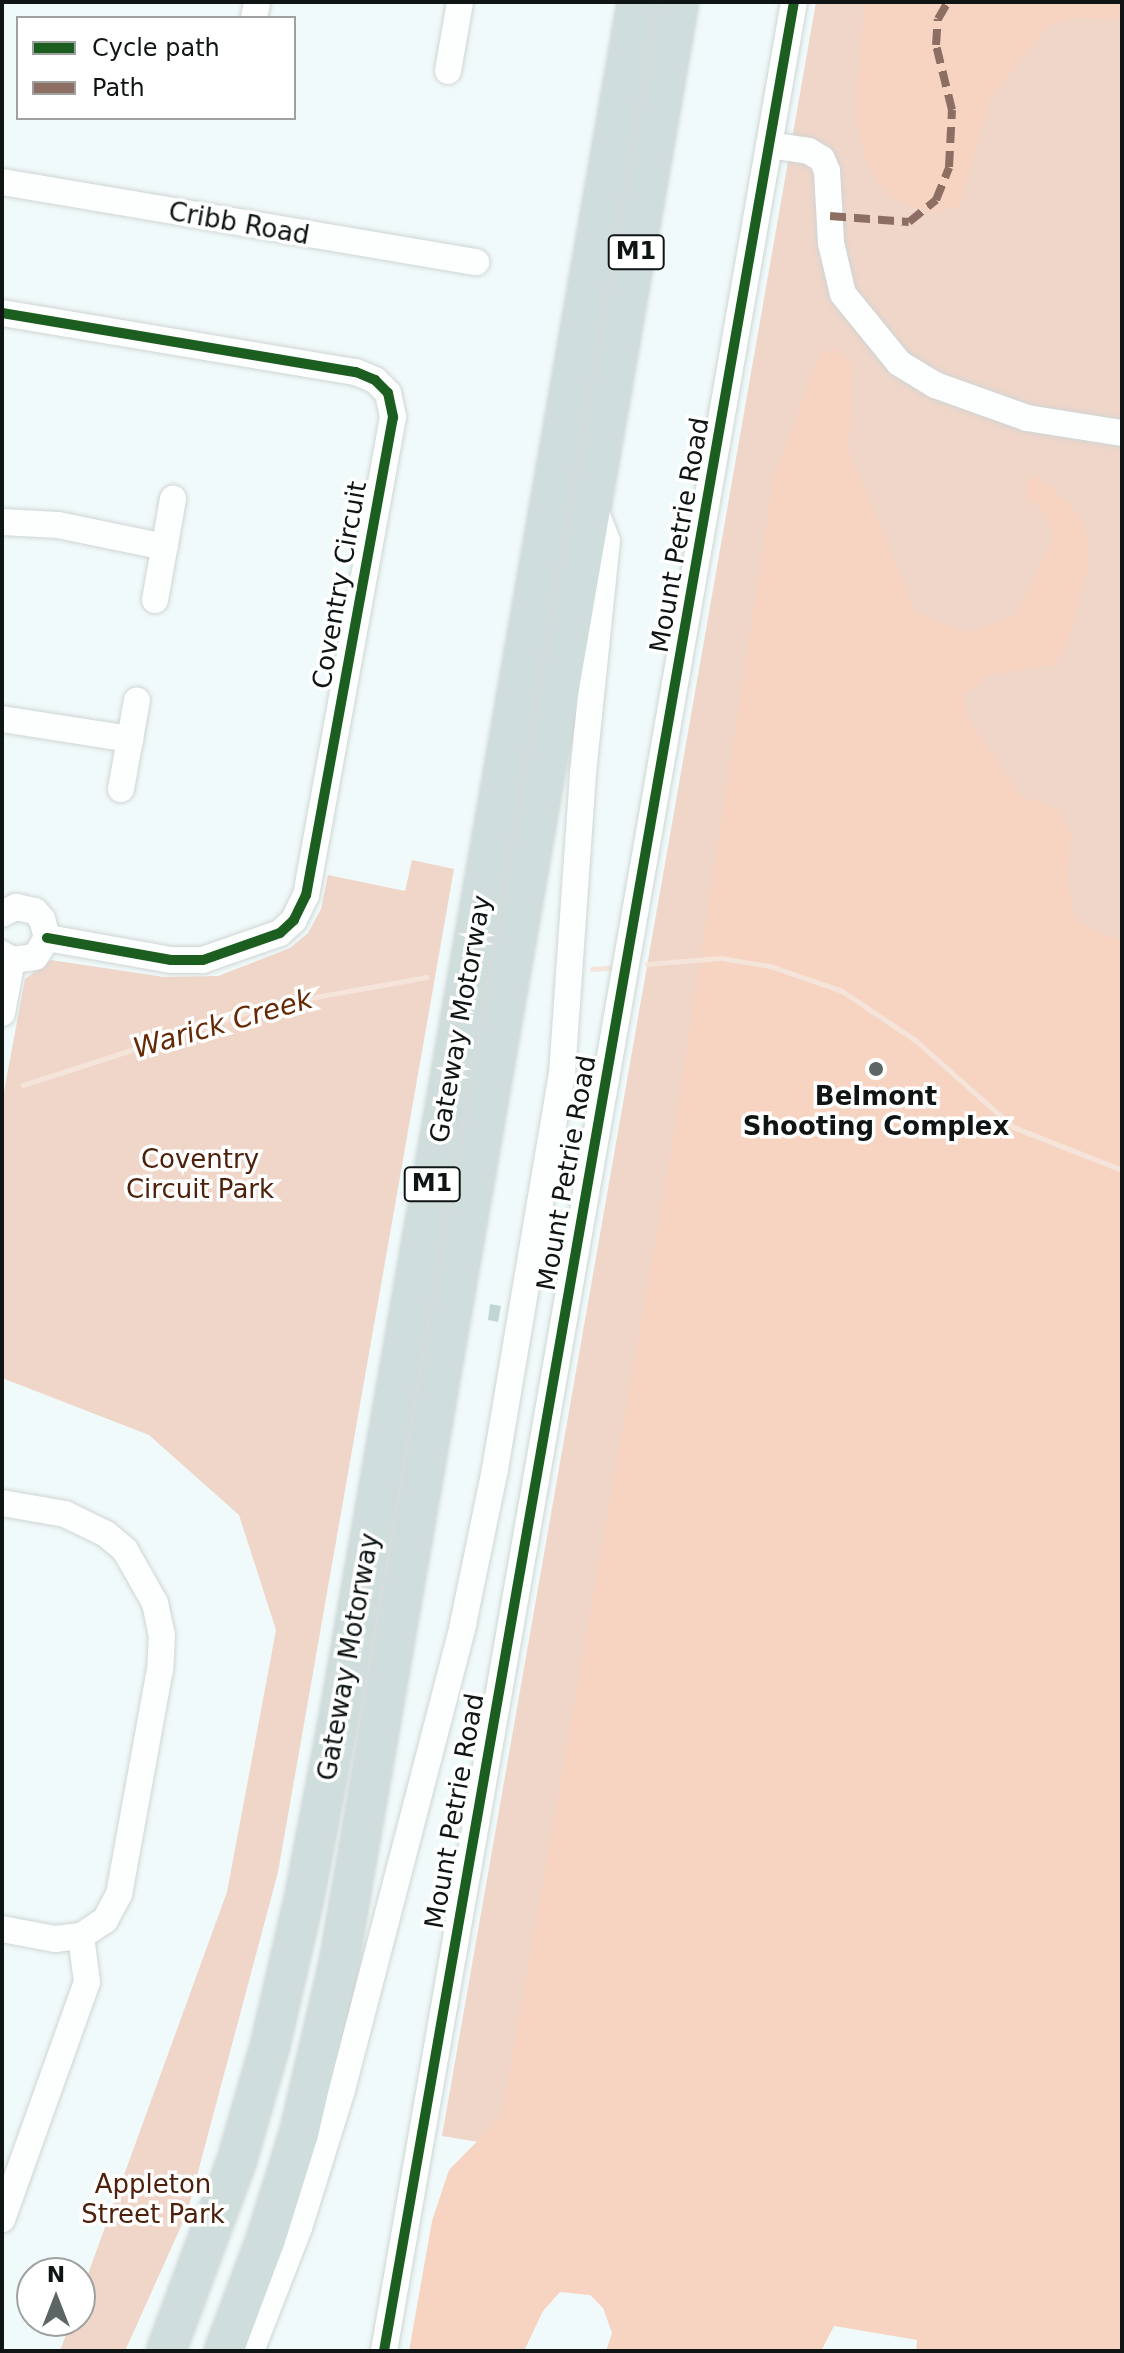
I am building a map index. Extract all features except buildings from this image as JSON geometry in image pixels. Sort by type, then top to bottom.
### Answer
[{"type":"highway","name":"Gateway Motorway","points":[[166,2351],[237,2160],[273,2033],[304,1899],[341,1705],[637,2]]},
{"type":"highway","name":"Gateway Motorway","points":[[224,2351],[266,2239],[299,2134],[339,1962],[679,2]]},
{"type":"street","points":[[448,71],[460,2]]},
{"type":"street","name":"Mount Petrie Road","points":[[384,2351],[794,2]]},
{"type":"street","points":[[769,145],[809,151],[822,159],[827,171],[831,243],[843,294],[899,363],[935,385],[1027,418],[1122,433]]},
{"type":"street","name":"Cribb Road","points":[[2,182],[476,262]]},
{"type":"street","name":"Coventry Circuit","points":[[2,313],[356,372],[375,380],[388,393],[393,417],[306,895],[294,920],[280,933],[203,960],[171,960],[47,938]]},
{"type":"street","points":[[155,600],[173,499]]},
{"type":"street","points":[[251,2351],[299,2228],[342,2090],[463,1624],[495,1469],[562,1074],[583,773],[607,541],[591,501]]},
{"type":"street","points":[[2,522],[58,525],[165,547]]},
{"type":"street","points":[[121,789],[137,700]]},
{"type":"street","points":[[2,719],[130,739]]},
{"type":"street","points":[[2,914],[16,907],[35,911],[42,919],[47,938],[35,957],[7,957],[2,1013]]},
{"type":"street","points":[[2,1503],[65,1514],[115,1542],[144,1578],[162,1635],[160,1669],[119,1894],[105,1920],[81,1936],[55,1939],[2,1929]]},
{"type":"street","points":[[2,2219],[87,1982],[81,1936]]},
{"type":"green space","name":"Belmont Shooting Complex","points":[[816,2],[1122,2],[1122,2249],[442,2136]]},
{"type":"green space","name":"Coventry Circuit Park","points":[[412,860],[454,869],[278,1872],[187,2213],[125,2351],[60,2351],[65,2337],[96,2337],[94,2257],[227,1892],[276,1630],[239,1515],[149,1435],[2,1378],[2,1102],[25,979],[51,960],[164,977],[218,976],[290,948],[308,933],[321,909],[328,875],[405,891]]},
{"type":"shaded area","points":[[864,2],[1122,2],[1122,20],[1079,18],[1049,25],[991,97],[959,206],[931,213],[895,201],[879,184],[865,157],[856,116]]},
{"type":"shaded area","name":"Belmont Shooting Complex","points":[[837,349],[852,365],[849,451],[916,613],[967,632],[1016,616],[1054,537],[1044,511],[1027,499],[1026,482],[1035,475],[1070,504],[1086,528],[1088,568],[1068,641],[1055,665],[988,675],[965,695],[966,715],[1021,796],[1059,810],[1071,834],[1068,880],[1073,916],[1100,933],[1122,940],[1122,2351],[916,2351],[917,2340],[834,2326],[821,2351],[606,2351],[612,2333],[603,2308],[590,2295],[560,2292],[543,2311],[524,2351],[409,2351],[432,2221],[449,2170],[502,2116],[670,1159],[774,476],[821,352]]},
{"type":"waterway","name":"Warick Creek","points":[[647,964],[721,958],[770,966],[842,991],[915,1040],[1013,1127],[1122,1170]]},
{"type":"waterway","name":"Warick Creek","points":[[592,969],[616,967]]},
{"type":"waterway","name":"Warick Creek","points":[[23,1085],[271,1005],[427,977]]},
{"type":"marked path","points":[[830,216],[909,222],[936,200],[949,167],[952,110],[936,45],[938,19],[948,2]]},
{"type":"cycle path","points":[[384,2351],[794,2]]},
{"type":"cycle path","points":[[2,313],[356,372],[375,380],[388,393],[393,417],[306,895],[294,920],[280,933],[203,960],[171,960],[47,938]]},
{"type":"place","name":"Belmont Shooting Complex","points":[[876,1069]]},
{"type":"park label","name":"Appleton Street Park","points":[[153,2200]]}]
